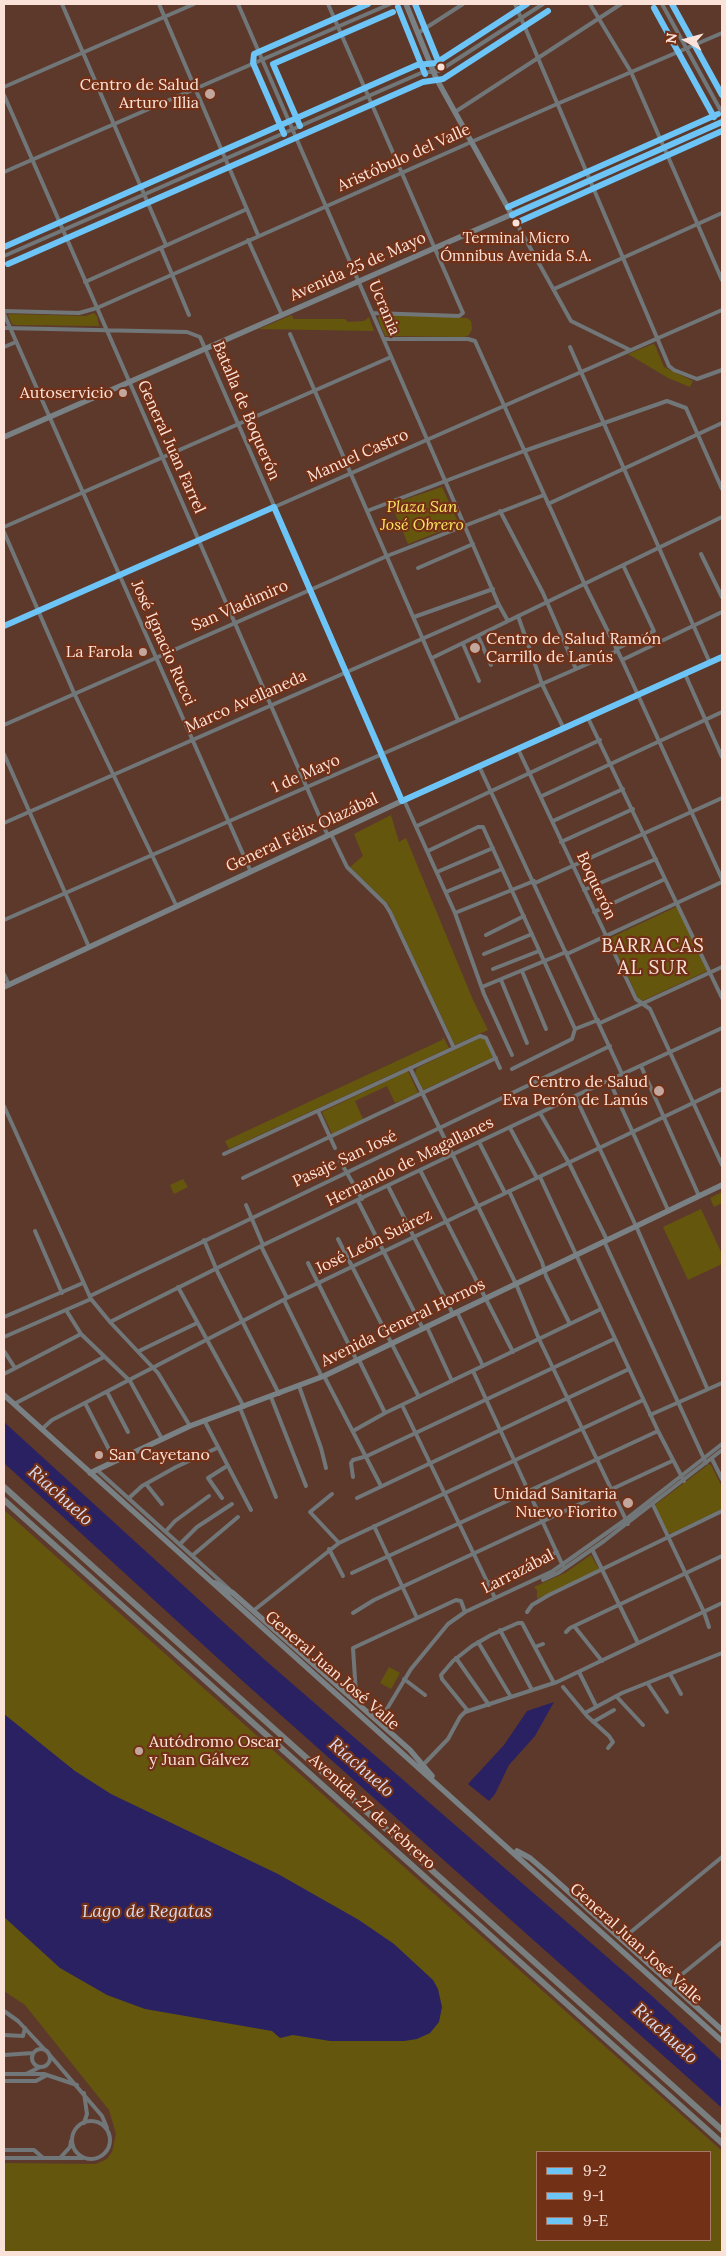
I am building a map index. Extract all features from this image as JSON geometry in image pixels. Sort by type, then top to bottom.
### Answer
[{"type":"main road","points":[[406,4],[433,71],[512,214]]},
{"type":"main road","name":"Avenida 25 de Mayo","points":[[4,437],[722,122]]},
{"type":"main road","name":"General Félix Olazábal","points":[[6,986],[403,800],[722,658]]},
{"type":"main road","name":"Avenida General Hornos","points":[[90,1473],[204,1420],[271,1397],[323,1376],[722,1185]]},
{"type":"main road","name":"General Juan José Valle","points":[[4,1395],[209,1580],[424,1764],[436,1782]]},
{"type":"main road","name":"Avenida 27 de Febrero","points":[[4,1487],[722,2130]]},
{"type":"main road","name":"Avenida 27 de Febrero","points":[[4,1500],[722,2143]]},
{"type":"main road","name":"General Juan José Valle","points":[[209,1580],[230,1591],[354,1700],[436,1782],[722,2041]]},
{"type":"main road","name":"General Juan José Valle","points":[[509,1848],[530,1858],[722,2030]]},
{"type":"street","points":[[62,4],[166,245]]},
{"type":"street","points":[[159,4],[258,236]]},
{"type":"street","points":[[4,87],[194,4]]},
{"type":"street","name":"Ucrania","points":[[238,4],[508,622]]},
{"type":"street","points":[[328,4],[463,313],[461,315],[373,313]]},
{"type":"street","points":[[4,172],[390,4]]},
{"type":"street","points":[[418,33],[463,4]]},
{"type":"street","points":[[515,4],[670,368],[698,379],[722,370]]},
{"type":"street","points":[[4,256],[421,73],[439,71],[543,4]]},
{"type":"street","points":[[590,4],[631,72],[722,280]]},
{"type":"street","points":[[455,112],[621,4]]},
{"type":"street","points":[[662,4],[722,113]]},
{"type":"street","name":"Aristóbulo del Valle","points":[[4,313],[79,313],[97,308],[722,33]]},
{"type":"street","name":"General Juan Farrel","points":[[4,95],[306,788],[347,867],[385,904],[390,912],[454,1048]]},
{"type":"street","points":[[86,282],[247,209]]},
{"type":"street","points":[[554,289],[722,213]]},
{"type":"street","points":[[512,214],[573,323],[630,350]]},
{"type":"street","points":[[248,240],[282,315]]},
{"type":"street","points":[[161,248],[189,315]]},
{"type":"street","name":"Manuel Castro","points":[[4,626],[722,310]]},
{"type":"street","name":"José Ignacio Rucci","points":[[4,313],[251,872]]},
{"type":"street","points":[[4,328],[107,331]]},
{"type":"street","name":"Batalla de Boquerón","points":[[107,331],[187,332],[197,335],[205,349],[403,800],[446,892],[482,987],[512,1055]]},
{"type":"street","points":[[290,334],[458,720]]},
{"type":"street","points":[[384,339],[468,339],[475,342],[584,583],[660,741],[722,880],[606,936],[482,987]]},
{"type":"street","points":[[4,347],[16,342]]},
{"type":"street","points":[[570,347],[710,663]]},
{"type":"street","points":[[4,527],[392,357]]},
{"type":"street","points":[[367,511],[524,451],[663,401],[672,401],[686,408],[722,489]]},
{"type":"street","points":[[548,504],[722,423]]},
{"type":"street","name":"San Vladimiro","points":[[4,725],[155,656],[386,556],[544,495]]},
{"type":"street","points":[[500,512],[546,602],[576,668]]},
{"type":"street","points":[[432,658],[722,517]]},
{"type":"street","points":[[4,532],[74,693],[177,906]]},
{"type":"street","points":[[418,568],[473,544]]},
{"type":"street","points":[[700,554],[722,597]]},
{"type":"street","name":"1 de Mayo","points":[[4,920],[542,684],[654,631],[623,565]]},
{"type":"street","points":[[414,617],[492,589]]},
{"type":"street","name":"Marco Avellaneda","points":[[4,822],[499,605]]},
{"type":"street","points":[[622,660],[722,612]]},
{"type":"street","points":[[518,616],[542,684],[564,729]]},
{"type":"street","points":[[478,636],[491,665]]},
{"type":"street","points":[[463,644],[479,681]]},
{"type":"street","points":[[685,674],[722,757]]},
{"type":"street","points":[[542,796],[722,712]]},
{"type":"street","points":[[588,718],[612,764],[722,998]]},
{"type":"street","points":[[416,826],[600,740]]},
{"type":"street","name":"Boquerón","points":[[518,749],[542,796],[561,842],[636,999],[650,1009],[672,1052],[722,1164]]},
{"type":"street","points":[[4,754],[89,947]]},
{"type":"street","points":[[479,766],[622,1074]]},
{"type":"street","points":[[553,820],[623,789]]},
{"type":"street","points":[[455,913],[573,866],[722,798]]},
{"type":"street","points":[[561,842],[633,809]]},
{"type":"street","points":[[428,851],[481,826],[513,890],[575,1030],[574,1038],[512,1070]]},
{"type":"street","points":[[437,872],[493,848]]},
{"type":"street","points":[[584,890],[656,859]]},
{"type":"street","points":[[446,892],[502,869]]},
{"type":"street","points":[[594,912],[665,879]]},
{"type":"street","points":[[486,935],[524,916]]},
{"type":"street","points":[[484,954],[532,934]]},
{"type":"street","points":[[493,970],[539,951]]},
{"type":"street","points":[[575,1030],[643,1004],[722,967]]},
{"type":"street","points":[[522,971],[546,1030]]},
{"type":"street","points":[[4,974],[6,986]]},
{"type":"street","points":[[501,980],[527,1043]]},
{"type":"street","name":"Hernando de Magallanes","points":[[110,1322],[262,1245],[722,1028]]},
{"type":"street","points":[[224,1154],[482,1036],[486,1038],[500,1068]]},
{"type":"street","name":"Pasaje San José","points":[[4,1337],[66,1310],[251,1217],[438,1130],[610,1046]]},
{"type":"street","points":[[243,1178],[496,1058]]},
{"type":"street","points":[[641,1066],[699,1196]]},
{"type":"street","points":[[410,1068],[438,1130],[516,1284],[539,1339],[626,1522]]},
{"type":"street","points":[[609,1080],[668,1210]]},
{"type":"street","name":"José León Suárez","points":[[42,1429],[51,1421],[85,1403],[383,1250],[600,1149],[722,1089]]},
{"type":"street","points":[[575,1096],[636,1226],[707,1388]]},
{"type":"street","points":[[4,1106],[91,1297],[110,1322],[139,1351],[152,1368],[158,1372],[190,1426]]},
{"type":"street","points":[[318,1111],[335,1148]]},
{"type":"street","points":[[540,1113],[569,1163],[705,1461]]},
{"type":"street","points":[[510,1128],[538,1177],[682,1479]]},
{"type":"street","points":[[480,1142],[542,1262],[544,1271],[570,1324]]},
{"type":"street","points":[[340,1160],[383,1250],[452,1381]]},
{"type":"street","points":[[420,1170],[513,1352]]},
{"type":"street","points":[[388,1186],[483,1366]]},
{"type":"street","points":[[246,1205],[285,1299],[381,1486]]},
{"type":"street","points":[[35,1231],[62,1293]]},
{"type":"street","points":[[204,1240],[216,1269],[279,1394]]},
{"type":"street","points":[[338,1240],[419,1397]]},
{"type":"street","points":[[308,1264],[385,1413]]},
{"type":"street","points":[[4,1317],[83,1283]]},
{"type":"street","points":[[178,1287],[242,1407],[276,1496]]},
{"type":"street","points":[[66,1310],[81,1334],[129,1380],[162,1439]]},
{"type":"street","points":[[354,1431],[385,1413],[600,1310]]},
{"type":"street","points":[[139,1351],[197,1323]]},
{"type":"street","points":[[4,1374],[81,1334]]},
{"type":"street","points":[[353,1478],[352,1461],[367,1456],[614,1339]]},
{"type":"street","points":[[4,1351],[15,1368]]},
{"type":"street","points":[[14,1404],[104,1357]]},
{"type":"street","points":[[357,1498],[629,1369]]},
{"type":"street","points":[[473,1371],[563,1566]]},
{"type":"street","points":[[650,1415],[707,1388],[722,1383]]},
{"type":"street","points":[[299,1386],[321,1448],[326,1468]]},
{"type":"street","points":[[107,1392],[128,1432]]},
{"type":"street","points":[[271,1397],[306,1486]]},
{"type":"street","points":[[253,1611],[339,1543],[643,1400]]},
{"type":"street","points":[[85,1403],[115,1461]]},
{"type":"street","points":[[402,1405],[495,1598]]},
{"type":"street","points":[[204,1420],[251,1510]]},
{"type":"street","points":[[352,1574],[658,1431]]},
{"type":"street","name":"Larrazábal","points":[[377,1725],[404,1680],[445,1627],[465,1612],[563,1566],[592,1549],[705,1461],[722,1444]]},
{"type":"street","points":[[129,1498],[146,1484],[186,1461],[217,1448]]},
{"type":"street","name":"Larrazábal","points":[[705,1461],[712,1459],[722,1450]]},
{"type":"street","points":[[712,1459],[720,1470],[722,1478]]},
{"type":"street","points":[[353,1612],[672,1461]]},
{"type":"street","points":[[222,1498],[208,1478],[227,1466]]},
{"type":"street","name":"General Juan José Valle","points":[[97,1470],[230,1591]]},
{"type":"street","name":"Larrazábal","points":[[542,1580],[653,1505],[682,1479]]},
{"type":"street","points":[[146,1484],[162,1504]]},
{"type":"street","points":[[332,1494],[310,1512],[339,1543]]},
{"type":"street","points":[[166,1531],[175,1521],[210,1496]]},
{"type":"street","points":[[180,1544],[197,1527],[232,1504]]},
{"type":"street","points":[[653,1505],[670,1537],[709,1627]]},
{"type":"street","points":[[527,1612],[532,1605],[549,1595],[722,1512]]},
{"type":"street","points":[[192,1555],[238,1518]]},
{"type":"street","points":[[374,1526],[417,1618]]},
{"type":"street","points":[[329,1549],[343,1576]]},
{"type":"street","points":[[592,1549],[638,1644]]},
{"type":"street","points":[[488,1583],[557,1552]]},
{"type":"street","points":[[566,1632],[574,1626],[722,1556]]},
{"type":"street","points":[[354,1700],[356,1694],[353,1648],[456,1600],[461,1602],[465,1612]]},
{"type":"street","points":[[424,1764],[448,1739],[462,1714],[554,1683],[722,1603]]},
{"type":"street","points":[[468,1712],[442,1679],[441,1675],[456,1658],[478,1642],[518,1623],[522,1623],[554,1683]]},
{"type":"street","points":[[574,1626],[602,1661]]},
{"type":"street","points":[[500,1630],[532,1690]]},
{"type":"street","points":[[478,1642],[510,1697]]},
{"type":"street","points":[[535,1647],[543,1644]]},
{"type":"street","points":[[585,1713],[616,1696],[722,1654]]},
{"type":"street","points":[[456,1658],[489,1705]]},
{"type":"street","points":[[579,1672],[596,1706]]},
{"type":"street","points":[[670,1674],[681,1694]]},
{"type":"street","points":[[404,1680],[425,1695]]},
{"type":"street","points":[[648,1684],[667,1712]]},
{"type":"street","points":[[563,1687],[593,1722],[607,1733],[613,1742],[608,1748]]},
{"type":"street","points":[[616,1696],[643,1725]]},
{"type":"street","points":[[593,1722],[614,1710]]},
{"type":"street","points":[[621,1940],[722,1856]]},
{"type":"street","points":[[670,1984],[722,1942]]},
{"type":"street","points":[[4,2011],[25,2028],[84,2093],[102,2116],[108,2133],[109,2145],[106,2151],[96,2158],[4,2158]]},
{"type":"street","points":[[4,2035],[23,2036],[25,2028]]},
{"type":"street","points":[[4,2055],[33,2053],[38,2049],[47,2052]]},
{"type":"street","points":[[24,2074],[45,2066],[49,2061],[47,2052]]},
{"type":"street","points":[[33,2053],[32,2062],[40,2067]]},
{"type":"street","points":[[4,2074],[48,2075],[78,2086]]},
{"type":"street","points":[[4,2081],[36,2081],[48,2075]]},
{"type":"street","points":[[84,2093],[87,2114],[84,2123]]},
{"type":"street","points":[[60,2158],[70,2146],[76,2129],[84,2123],[95,2122],[105,2128],[108,2133]]},
{"type":"street","points":[[72,2138],[74,2150],[83,2158]]},
{"type":"street","points":[[4,2150],[34,2150],[42,2157]]},
{"type":"green space","points":[[94,313],[97,316],[99,326],[15,325],[12,324],[8,315],[86,316]]},
{"type":"green space","points":[[380,314],[467,318],[471,321],[472,329],[469,335],[464,337],[385,336],[378,319]]},
{"type":"green space","points":[[292,315],[293,319],[345,319],[348,322],[364,321],[369,317],[374,331],[259,329]]},
{"type":"green space","points":[[653,344],[664,367],[693,381],[690,387],[668,378],[628,354]]},
{"type":"green space","name":"Plaza San José Obrero","points":[[442,487],[459,524],[408,544],[391,504]]},
{"type":"green space","points":[[391,815],[399,842],[406,838],[473,1000],[488,1030],[455,1045],[389,905],[350,867],[363,856],[354,834]]},
{"type":"green space","points":[[678,906],[707,971],[642,1001],[638,998],[610,938]]},
{"type":"green space","points":[[443,1037],[449,1048],[229,1149],[225,1141],[442,1040]]},
{"type":"green space","points":[[480,1038],[485,1040],[493,1057],[423,1090],[415,1073],[417,1068]]},
{"type":"green space","points":[[408,1071],[418,1093],[395,1103],[387,1086],[355,1101],[363,1119],[332,1134],[322,1112]]},
{"type":"green space","points":[[183,1179],[188,1187],[174,1194],[170,1185]]},
{"type":"green space","points":[[722,1192],[722,1203],[714,1207],[710,1198]]},
{"type":"green space","points":[[701,1209],[722,1254],[722,1264],[688,1280],[663,1227]]},
{"type":"green space","points":[[709,1464],[722,1487],[722,1509],[672,1533],[668,1533],[655,1505]]},
{"type":"green space","name":"Autódromo Oscar y Juan Gálvez","points":[[4,1510],[722,2151],[722,2252],[4,2252],[4,2163],[96,2164],[107,2159],[112,2152],[116,2134],[109,2110],[25,2005],[4,1991]]},
{"type":"green space","points":[[591,1555],[599,1569],[537,1599],[537,1590],[534,1587],[565,1573]]},
{"type":"green space","points":[[389,1667],[400,1673],[391,1689],[380,1683]]},
{"type":"water","name":"Riachuelo","points":[[4,1422],[265,1660],[652,1996],[722,2061],[722,2108],[246,1684],[4,1463]]},
{"type":"water","points":[[554,1702],[535,1736],[509,1765],[495,1794],[489,1801],[468,1784],[504,1745],[527,1711]]},
{"type":"water","name":"Lago de Regatas","points":[[4,1714],[75,1771],[111,1794],[278,1874],[359,1920],[394,1944],[433,1980],[438,1989],[442,2007],[439,2022],[430,2033],[417,2039],[404,2041],[330,2041],[293,2035],[280,2038],[272,2031],[145,2009],[107,1995],[60,1968],[4,1917]]},
{"type":"transit line","name":"9-E","points":[[284,134],[253,63],[254,54],[368,4]]},
{"type":"transit line","name":"9-E","points":[[415,4],[441,68]]},
{"type":"transit line","name":"9-E","points":[[4,247],[417,65],[436,63],[527,4]]},
{"type":"transit line","name":"9-E","points":[[672,4],[722,95]]},
{"type":"transit line","name":"9-1","points":[[398,7],[425,74]]},
{"type":"transit line","name":"9-1","points":[[654,8],[714,117]]},
{"type":"transit line","name":"9-1","points":[[8,264],[423,82],[443,79],[548,11]]},
{"type":"transit line","name":"9-1","points":[[300,126],[273,64],[393,12]]},
{"type":"transit line","name":"9-E","points":[[508,207],[718,114]]},
{"type":"transit line","name":"9-2","points":[[512,215],[722,122]]},
{"type":"transit line","name":"9-1","points":[[516,223],[722,131]]},
{"type":"transit line","name":"9-2","points":[[274,507],[402,801]]},
{"type":"transit line","name":"9-2","points":[[4,626],[274,507]]},
{"type":"transit line","name":"9-2","points":[[402,801],[722,657]]},
{"type":"place","name":"Centro de Salud Arturo Illia","points":[[210,94]]},
{"type":"place","name":"Terminal Micro Ómnibus Avenida S.A.","points":[[516,223]]},
{"type":"place","name":"Autoservicio","points":[[123,393]]},
{"type":"place","name":"Centro de Salud Ramón Carrillo de Lanús","points":[[475,648]]},
{"type":"place","name":"La Farola","points":[[143,652]]},
{"type":"place","name":"Centro de Salud Eva Perón de Lanús","points":[[659,1091]]},
{"type":"place","name":"San Cayetano","points":[[99,1455]]},
{"type":"place","name":"Unidad Sanitaria Nuevo Fiorito","points":[[628,1503]]},
{"type":"place","name":"Autódromo Oscar y Juan Gálvez","points":[[139,1751]]},
{"type":"district","name":"BARRACAS AL SUR","points":[[653,958]]}]
